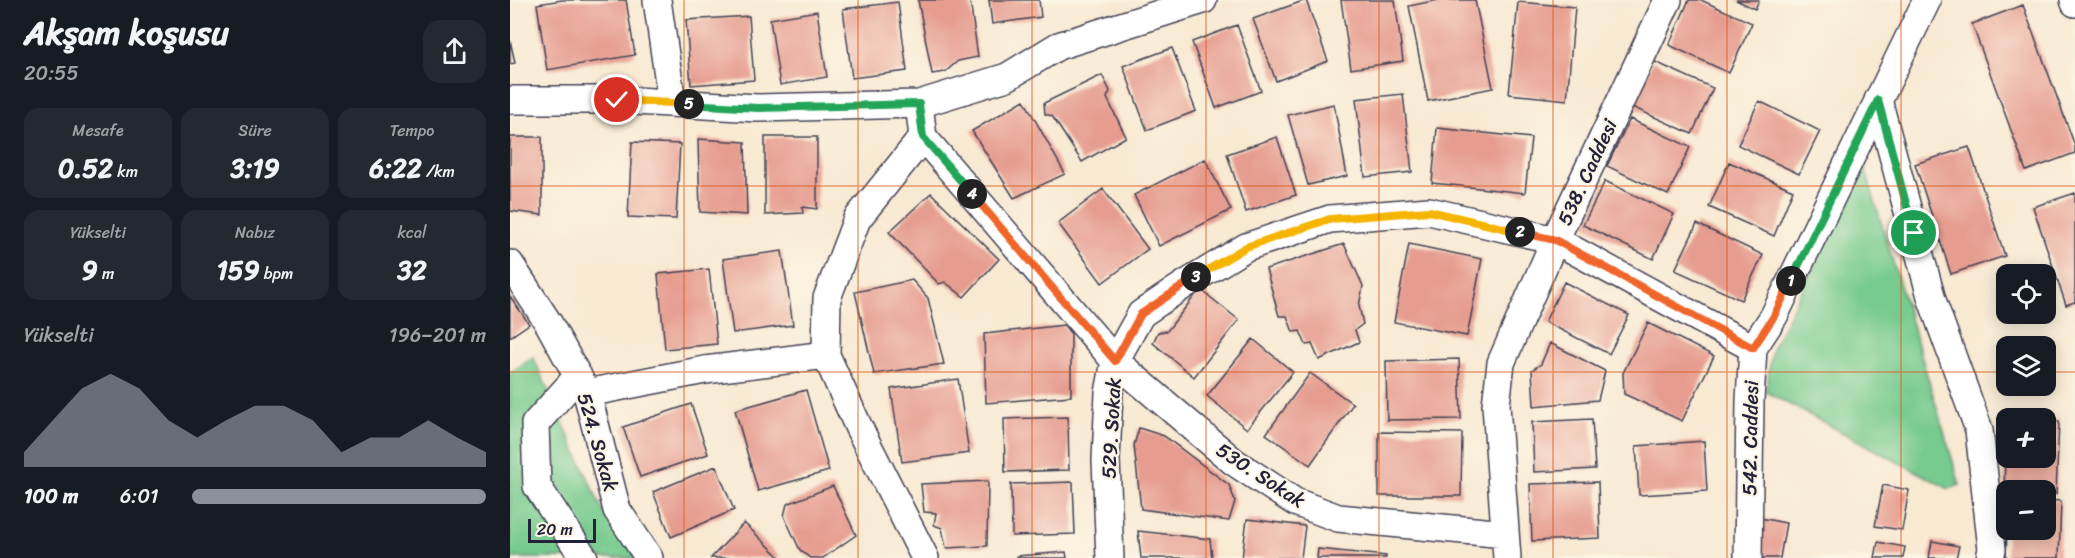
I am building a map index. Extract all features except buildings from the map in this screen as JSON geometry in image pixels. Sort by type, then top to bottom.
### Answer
[{"type":"street","points":[[657,0],[672,103]]},
{"type":"street","points":[[510,100],[617,100],[758,108],[919,104],[1007,77],[1058,46],[1203,0]]},
{"type":"street","name":"538. Caddesi","points":[[1506,546],[1496,405],[1501,363],[1555,240],[1668,0]]},
{"type":"street","name":"542. Caddesi","points":[[1748,558],[1753,348],[1774,316],[1927,0]]},
{"type":"street","points":[[1878,100],[1932,300],[1979,430],[1992,549],[1990,558]]},
{"type":"street","points":[[919,104],[923,137],[857,219],[827,298],[826,354],[858,426],[925,558]]},
{"type":"street","name":"530. Sokak","points":[[923,137],[1115,361],[1234,462],[1295,502],[1338,518],[1506,546]]},
{"type":"street","name":"529. Sokak","points":[[1110,558],[1106,460],[1109,393],[1115,361],[1141,314],[1246,247],[1330,219],[1429,211],[1555,240],[1753,348]]},
{"type":"street","name":"524. Sokak","points":[[510,264],[549,324],[582,385],[617,510],[649,558]]},
{"type":"street","points":[[584,558],[537,486],[535,424],[582,385],[826,354]]},
{"type":"green space","points":[[1864,165],[1960,485],[1949,489],[1766,392],[1772,349]]},
{"type":"green space","points":[[533,357],[603,511],[637,558],[510,558],[510,373]]},
{"type":"route","points":[[617,100],[758,108],[919,104],[923,137],[1115,361],[1141,314],[1246,247],[1330,219],[1429,211],[1555,240],[1753,348],[1774,316],[1878,100],[1914,233]]}]
